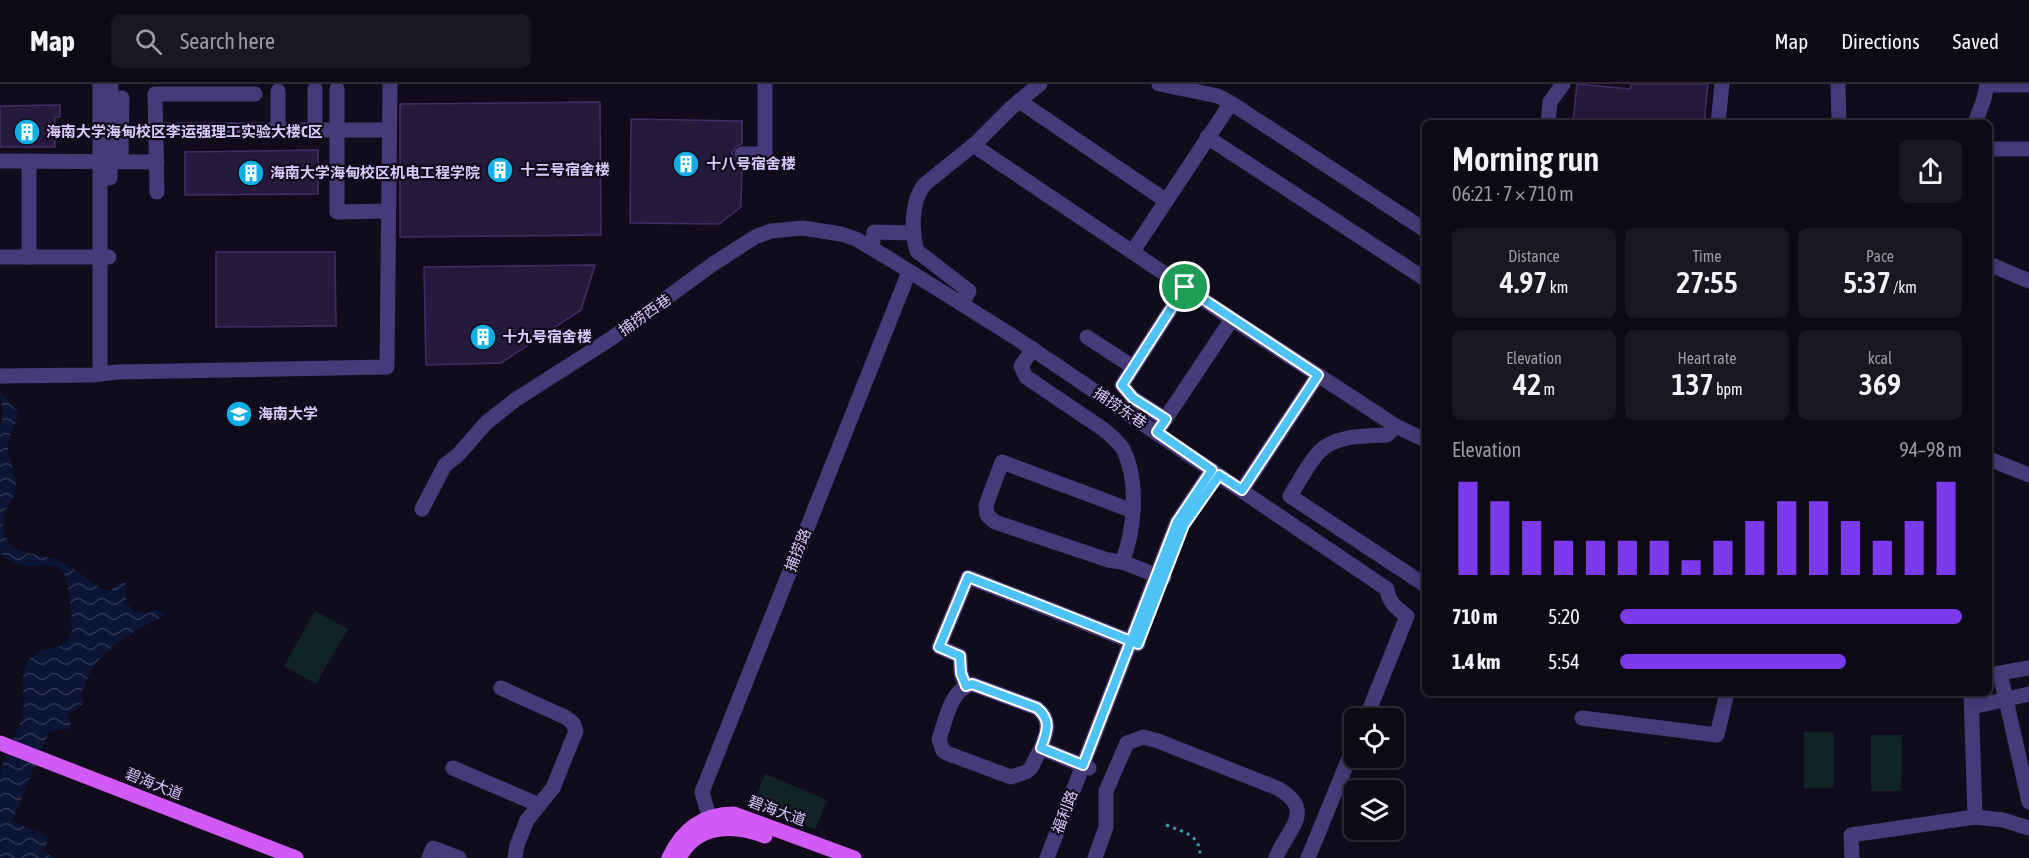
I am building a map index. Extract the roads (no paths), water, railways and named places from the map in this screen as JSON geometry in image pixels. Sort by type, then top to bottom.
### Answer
[{"type":"main road","name":"碧海大道","points":[[2,749],[296,858]]},
{"type":"main road","name":"碧海大道","points":[[41,764],[270,858]]},
{"type":"main road","name":"碧海大道","points":[[669,858],[689,829],[711,824],[734,814],[854,858]]},
{"type":"main road","name":"碧海大道","points":[[680,858],[693,839],[711,824],[755,832],[824,858]]},
{"type":"street","points":[[100,84],[111,161]]},
{"type":"street","points":[[105,369],[105,257],[111,161],[111,84]]},
{"type":"street","points":[[0,376],[105,369],[382,363],[384,130],[379,84]]},
{"type":"street","points":[[384,130],[390,84]]},
{"type":"street","points":[[759,84],[762,154]]},
{"type":"street","points":[[762,154],[765,84]]},
{"type":"street","points":[[962,304],[969,291],[917,251],[914,233],[915,201],[918,192],[1040,84]]},
{"type":"street","points":[[1159,84],[1218,96],[1231,103],[1422,229]]},
{"type":"street","points":[[1547,84],[1550,102],[1548,120]]},
{"type":"street","points":[[1550,102],[1563,84]]},
{"type":"street","points":[[1718,120],[1722,84]]},
{"type":"street","points":[[1832,84],[1833,120]]},
{"type":"street","points":[[1838,84],[1839,120]]},
{"type":"street","points":[[1976,120],[1987,85],[2029,85]]},
{"type":"street","points":[[315,88],[315,130]]},
{"type":"street","points":[[337,89],[338,212],[384,211]]},
{"type":"street","points":[[278,91],[278,130]]},
{"type":"street","points":[[157,192],[155,94],[255,94]]},
{"type":"street","points":[[111,161],[122,98]]},
{"type":"street","points":[[1019,101],[1166,200]]},
{"type":"street","points":[[1133,251],[1231,103]]},
{"type":"street","points":[[155,130],[384,130]]},
{"type":"street","points":[[1207,137],[1422,277]]},
{"type":"street","points":[[973,145],[1232,319],[1396,426],[1422,439]]},
{"type":"street","points":[[1992,148],[2029,149]]},
{"type":"street","points":[[742,154],[762,154]]},
{"type":"street","points":[[0,161],[157,162]]},
{"type":"street","points":[[29,161],[29,257]]},
{"type":"street","name":"捕捞西巷","points":[[422,509],[445,465],[458,455],[486,423],[514,400],[621,332],[713,264],[755,237],[771,231],[803,228],[841,234],[872,248],[909,272]]},
{"type":"street","points":[[872,248],[874,232],[914,233]]},
{"type":"street","points":[[1,257],[105,257]]},
{"type":"street","points":[[1992,265],[2029,280]]},
{"type":"street","points":[[1992,271],[2029,287]]},
{"type":"street","name":"捕捞东巷","points":[[909,272],[1033,349],[1387,589],[1388,598],[1407,616],[1370,708]]},
{"type":"street","name":"捕捞路","points":[[711,824],[702,792],[909,272]]},
{"type":"street","points":[[1166,419],[1133,398],[1122,385],[1185,287]]},
{"type":"street","points":[[1157,432],[1232,319]]},
{"type":"street","points":[[1087,337],[1132,367]]},
{"type":"street","points":[[1033,349],[1021,366],[1026,376],[1103,429],[1123,449],[1131,481],[1132,511],[1130,538],[1122,561]]},
{"type":"street","points":[[0,366],[105,369]]},
{"type":"street","points":[[1242,490],[1318,375]]},
{"type":"street","points":[[1396,426],[1387,435],[1354,437],[1329,444],[1318,453],[1290,496],[1422,583]]},
{"type":"street","points":[[1992,460],[2029,475]]},
{"type":"street","points":[[1132,511],[1002,462],[986,505],[987,515],[995,522],[1107,560],[1122,561],[1160,577]]},
{"type":"street","points":[[1992,466],[2029,480]]},
{"type":"street","name":"福利路","points":[[1047,858],[1086,766],[1160,577],[1177,522],[1215,472]]},
{"type":"street","points":[[1281,517],[1293,498]]},
{"type":"street","points":[[966,686],[961,673],[960,656],[939,647],[968,577],[1134,642]]},
{"type":"street","points":[[2029,668],[1994,674],[2005,699],[2026,776],[2029,802]]},
{"type":"street","points":[[972,684],[1037,708],[1043,713],[1048,725],[1041,748],[1032,768],[1011,777],[943,751],[939,739],[953,700],[960,690],[972,684]]},
{"type":"street","points":[[501,688],[562,715],[576,728],[576,734],[553,788],[527,820],[514,858]]},
{"type":"street","points":[[1975,817],[1972,700],[2005,699],[2029,694]]},
{"type":"street","points":[[1582,718],[1717,735],[1726,696]]},
{"type":"street","points":[[1095,858],[1106,827],[1106,791],[1109,782],[1127,743],[1143,737],[1286,793],[1293,799],[1297,816],[1282,858]]},
{"type":"street","points":[[1041,748],[1086,766]]},
{"type":"street","name":"福利路","points":[[1054,858],[1086,766]]},
{"type":"street","points":[[453,768],[539,805]]},
{"type":"street","points":[[1308,858],[1345,768]]},
{"type":"street","points":[[1852,858],[1851,835],[1975,817],[2003,820],[2029,828]]},
{"type":"street","points":[[1276,858],[1280,847],[1287,840]]},
{"type":"street","points":[[429,858],[433,848],[459,858]]},
{"type":"water","points":[[0,391],[18,412],[8,444],[16,488],[3,522],[9,543],[23,552],[61,562],[104,590],[111,590],[123,582],[126,583],[127,602],[133,609],[146,612],[163,610],[164,615],[130,635],[100,658],[81,694],[83,703],[67,715],[72,727],[49,732],[12,821],[49,837],[43,852],[56,858],[0,858],[0,776],[4,759],[21,719],[24,705],[24,672],[31,658],[37,653],[62,645],[67,641],[71,634],[72,622],[69,592],[63,572],[48,565],[20,565],[0,554],[0,426],[3,413]]},
{"type":"place","name":"海南大学海甸校区李运强理工实验大楼C区","points":[[27,132]]},
{"type":"place","name":"十八号宿舍楼","points":[[686,164]]},
{"type":"place","name":"十三号宿舍楼","points":[[500,170]]},
{"type":"place","name":"海南大学海甸校区机电工程学院","points":[[251,173]]},
{"type":"place","name":"十九号宿舍楼","points":[[483,337]]},
{"type":"place","name":"海南大学","points":[[239,414]]}]
